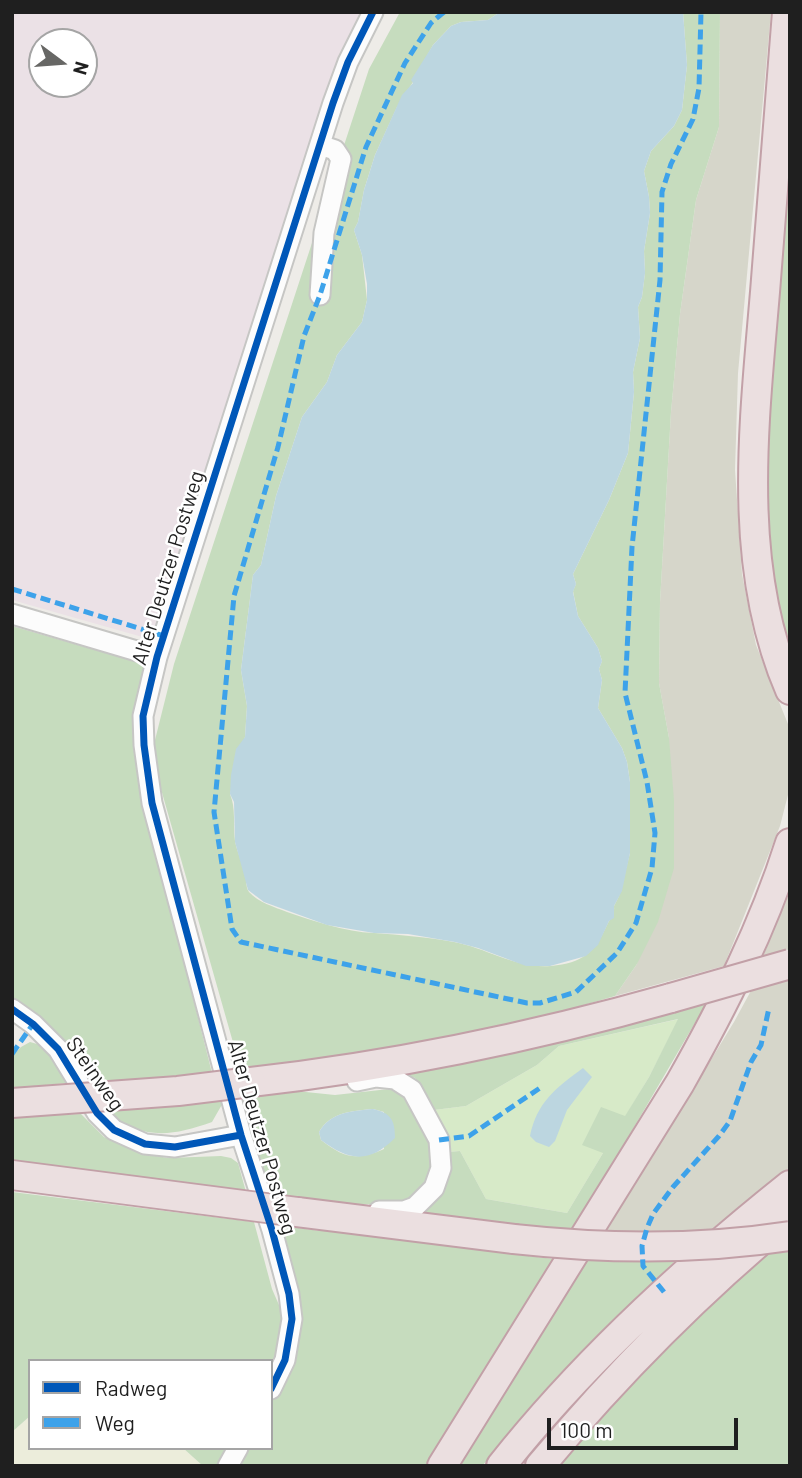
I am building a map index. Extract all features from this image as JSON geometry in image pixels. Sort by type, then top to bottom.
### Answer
[{"type":"highway","points":[[787,12],[755,407],[753,474],[756,545],[764,602],[774,646],[790,690]]},
{"type":"highway","points":[[442,1466],[680,1083],[710,1030],[759,929],[790,843]]},
{"type":"highway","points":[[12,1103],[178,1091],[294,1077],[432,1055],[519,1038],[790,964]]},
{"type":"highway","points":[[12,1175],[596,1247],[683,1246],[790,1236]]},
{"type":"highway","points":[[501,1466],[604,1351],[664,1292],[790,1185]]},
{"type":"highway","points":[[540,1466],[604,1391],[659,1334],[790,1216]]},
{"type":"street","name":"Alter Deutzer Postweg","points":[[273,1385],[285,1360],[292,1319],[289,1294],[272,1230],[241,1135],[152,803],[143,716],[157,657],[320,145],[348,62],[373,12]]},
{"type":"street","points":[[320,145],[335,150],[341,159],[324,233],[320,295]]},
{"type":"street","points":[[12,614],[157,657]]},
{"type":"street","name":"Steinweg","points":[[12,1009],[33,1024],[58,1049],[97,1113],[114,1130],[145,1144],[175,1147],[241,1135]]},
{"type":"street","points":[[294,1077],[329,1086],[376,1077],[395,1079],[412,1090],[439,1140],[441,1168],[434,1188],[415,1207],[404,1211],[356,1210],[350,1217]]},
{"type":"street","points":[[228,1466],[237,1450]]},
{"type":"shaded area","points":[[12,12],[361,12],[334,69],[153,640],[12,600]]},
{"type":"shaded area","points":[[720,12],[771,12],[738,373],[735,470],[742,574],[756,645],[790,729],[790,787],[780,826],[724,966],[615,996],[637,964],[669,738],[659,683],[660,602],[671,412],[680,314],[696,200],[719,127]]},
{"type":"shaded area","points":[[790,890],[790,949],[762,959],[788,896]]},
{"type":"shaded area","points":[[790,976],[790,1167],[707,1233],[603,1232],[640,1176],[753,987]]},
{"type":"green space","points":[[400,12],[500,12],[488,20],[461,22],[451,26],[433,45],[397,107],[375,155],[354,230],[362,255],[367,300],[362,322],[337,355],[327,382],[302,417],[276,496],[261,565],[253,575],[241,670],[247,706],[245,737],[230,794],[234,811],[235,841],[248,890],[266,904],[330,926],[352,931],[454,942],[538,966],[562,965],[579,959],[592,949],[602,935],[613,914],[630,853],[630,782],[622,748],[598,708],[602,680],[599,669],[602,661],[598,648],[578,616],[573,574],[609,500],[628,453],[634,392],[633,372],[640,338],[638,307],[642,297],[644,251],[650,213],[644,171],[651,151],[674,126],[682,110],[687,65],[683,12],[720,12],[719,127],[696,200],[680,314],[671,412],[660,602],[659,683],[669,738],[674,800],[674,868],[658,922],[637,964],[615,996],[525,1022],[403,1050],[242,1074],[159,782],[154,744],[174,664],[369,69]]},
{"type":"green space","points":[[790,117],[790,665],[769,562],[764,455]]},
{"type":"green space","points":[[12,626],[148,665],[138,716],[140,788],[212,1073],[90,1083],[87,1074],[46,1024],[12,999]]},
{"type":"green space","points":[[687,1004],[706,1004],[574,1230],[417,1216],[447,1185],[448,1152],[460,1151],[486,1199],[567,1213],[603,1153],[582,1145],[601,1107],[625,1116],[649,1077],[678,1019],[559,1046],[537,1065],[466,1106],[434,1110],[415,1078],[403,1073]]},
{"type":"green space","points":[[679,1019],[625,1117],[601,1108],[603,1153],[567,1213],[486,1199],[460,1151],[448,1152],[434,1110],[466,1106],[537,1065],[559,1046]]},
{"type":"green space","points":[[30,1042],[48,1047],[68,1083],[12,1088],[12,1056]]},
{"type":"green space","points":[[389,1089],[402,1094],[433,1142],[431,1182],[402,1206],[342,1206],[269,1195],[244,1098],[296,1091],[335,1095]],"holes":[[[373,1109],[384,1112],[384,1149],[366,1155],[351,1156],[337,1151],[321,1140],[319,1132],[336,1116]]]},
{"type":"green space","points":[[224,1101],[212,1122],[169,1133],[131,1127],[105,1111]]},
{"type":"green space","points":[[81,1114],[104,1137],[143,1154],[169,1158],[231,1158],[238,1163],[246,1192],[12,1161],[12,1117]]},
{"type":"green space","points":[[12,1192],[254,1222],[272,1289],[286,1321],[273,1367],[273,1359],[28,1359],[28,1418],[12,1432]]},
{"type":"green space","points":[[277,1225],[320,1231],[321,1227],[503,1249],[503,1253],[554,1259],[427,1466],[235,1466],[244,1450],[273,1450],[273,1397],[291,1361]]},
{"type":"green space","points":[[790,1251],[790,1466],[558,1466],[680,1330],[762,1255]]},
{"type":"green space","points":[[678,1258],[594,1339],[482,1466],[455,1466],[581,1260],[643,1261]]},
{"type":"green space","points":[[28,1418],[28,1450],[185,1450],[203,1466],[12,1466],[12,1432]]},
{"type":"green space","points":[[185,1450],[229,1450],[219,1466],[203,1466]]},
{"type":"water","points":[[500,12],[683,12],[687,65],[682,110],[674,126],[651,151],[644,171],[650,213],[644,251],[642,297],[638,307],[640,338],[633,372],[634,392],[628,453],[609,500],[573,574],[576,584],[573,592],[578,616],[598,648],[602,661],[599,669],[602,680],[598,708],[622,748],[627,762],[630,782],[630,853],[622,891],[614,906],[614,918],[609,921],[598,945],[586,956],[550,966],[526,966],[455,942],[327,925],[264,902],[248,890],[235,842],[234,802],[230,794],[236,749],[245,737],[247,706],[241,670],[253,575],[261,565],[276,496],[302,417],[327,382],[337,355],[362,322],[367,284],[354,230],[375,155],[402,95],[413,83],[411,80],[433,45],[451,26],[461,22],[488,20]]},
{"type":"water","points":[[583,1068],[592,1077],[567,1110],[555,1141],[549,1147],[536,1142],[530,1136],[537,1114],[556,1089]]},
{"type":"water","points":[[373,1109],[391,1118],[395,1132],[395,1138],[376,1152],[359,1157],[341,1152],[321,1140],[319,1132],[329,1120],[349,1112]]},
{"type":"marked path","points":[[444,12],[431,23],[405,63],[366,147],[320,295],[304,336],[278,447],[234,596],[214,812],[232,929],[241,942],[527,1003],[540,1003],[576,992],[617,953],[636,923],[652,868],[655,833],[647,782],[625,693],[632,547],[660,280],[662,192],[671,164],[693,119],[699,88],[701,12]]},
{"type":"marked path","points":[[12,589],[164,636]]},
{"type":"marked path","points":[[664,1292],[643,1266],[642,1246],[647,1228],[653,1214],[673,1187],[730,1121],[751,1062],[761,1045],[769,1008]]},
{"type":"marked path","points":[[12,1054],[33,1024]]},
{"type":"marked path","points":[[439,1140],[469,1136],[540,1088]]},
{"type":"cycle path","points":[[273,1385],[285,1360],[292,1319],[289,1294],[272,1230],[241,1135],[152,803],[143,716],[157,657],[333,103],[348,62],[373,12]]},
{"type":"cycle path","points":[[12,1009],[33,1024],[58,1049],[97,1113],[114,1130],[145,1144],[175,1147],[241,1135]]}]
